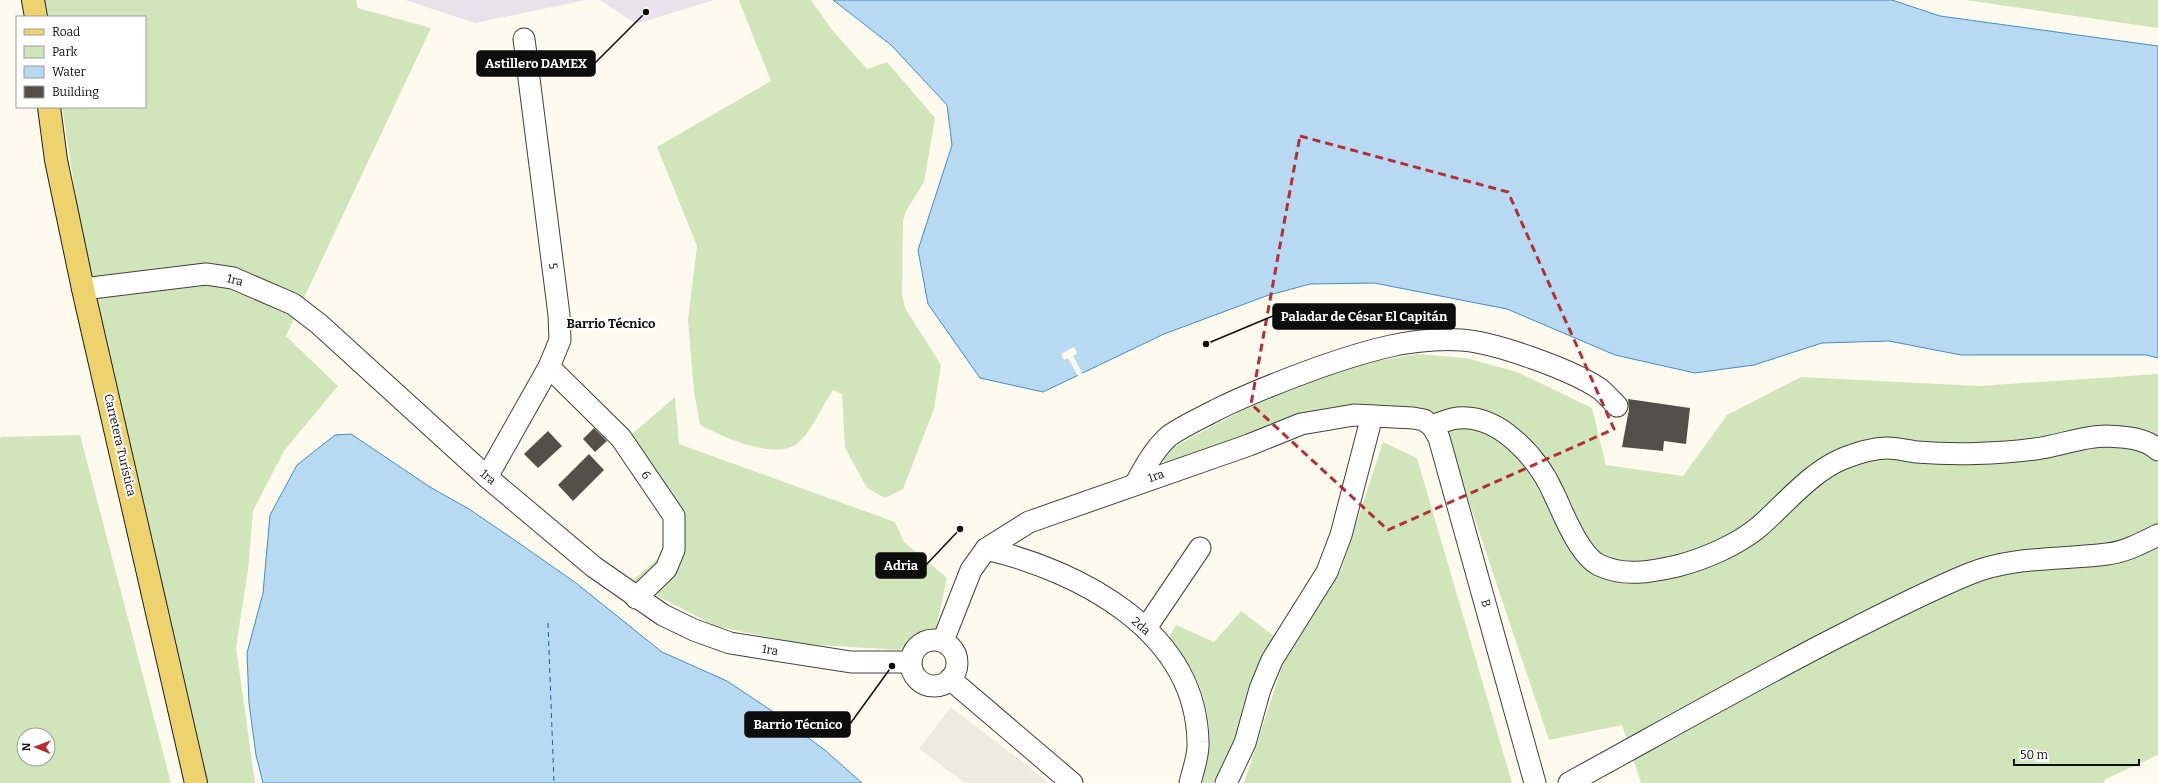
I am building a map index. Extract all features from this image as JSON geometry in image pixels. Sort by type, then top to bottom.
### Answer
[{"type":"main road","points":[[33,0],[36,16]]},
{"type":"main road","name":"Carretera Turística","points":[[49,108],[56,160],[83,289],[196,783]]},
{"type":"street","name":"5","points":[[487,477],[549,367],[560,340],[559,315],[524,39]]},
{"type":"street","name":"1ra","points":[[83,289],[206,274],[233,278],[261,288],[293,304],[319,324],[487,477],[594,567],[636,598],[669,618],[694,630],[730,643],[851,662],[911,662]]},
{"type":"street","points":[[1136,483],[1146,465],[1168,437],[1196,420],[1239,399],[1286,379],[1360,353],[1394,344],[1431,339],[1462,340],[1494,347],[1534,359],[1574,375],[1600,390],[1617,406]]},
{"type":"street","name":"6","points":[[549,367],[621,438],[674,516],[674,550],[666,569],[636,598]]},
{"type":"street","name":"1ra","points":[[943,641],[971,570],[986,549],[1029,522],[1136,483],[1249,445],[1301,424],[1348,416],[1372,416],[1414,418],[1424,420],[1432,426]]},
{"type":"street","points":[[1226,783],[1245,743],[1260,689],[1272,660],[1327,572],[1352,499],[1372,416]]},
{"type":"street","points":[[1432,426],[1454,419],[1479,420],[1506,432],[1524,447],[1537,464],[1553,491],[1568,526],[1596,564],[1631,574],[1680,566],[1734,544],[1759,527],[1821,471],[1840,460],[1868,450],[1889,448],[1917,452],[1996,452],[2036,449],[2103,436],[2138,439],[2152,445],[2158,450]]},
{"type":"street","name":"B","points":[[1432,426],[1439,438],[1535,783]]},
{"type":"street","points":[[1569,783],[1773,671],[1910,600],[1971,573],[2007,563],[2050,557],[2108,554],[2134,547],[2158,535]]},
{"type":"street","points":[[1146,628],[1200,548]]},
{"type":"street","name":"2da","points":[[986,549],[1017,556],[1071,577],[1111,601],[1146,628],[1166,651],[1186,683],[1195,709],[1199,743],[1190,783]]},
{"type":"street","points":[[935,639],[943,641],[951,647],[955,654],[957,663],[955,672],[950,679],[938,685],[924,684],[917,679],[912,671],[912,653],[918,646],[926,641],[935,639]]},
{"type":"street","points":[[950,679],[1072,783]]},
{"type":"highlighted area","points":[[1300,136],[1508,192],[1614,429],[1388,530],[1251,404]]},
{"type":"shaded area","points":[[405,0],[586,0],[475,23]]},
{"type":"shaded area","points":[[600,0],[714,0],[636,24]]},
{"type":"shaded area","points":[[951,707],[1047,781],[1045,783],[965,783],[919,749]]},
{"type":"green space","points":[[45,0],[356,0],[358,8],[431,28],[286,336],[338,386],[284,451],[253,511],[248,570],[236,647],[255,783],[205,783],[85,255],[62,108],[146,108],[146,16],[48,16]]},
{"type":"green space","points":[[811,0],[833,31],[867,69],[887,62],[935,118],[924,182],[906,211],[903,221],[902,295],[905,308],[941,365],[934,409],[903,489],[885,498],[867,488],[845,448],[842,394],[833,390],[810,429],[800,441],[791,447],[765,449],[751,446],[722,436],[700,425],[694,392],[688,320],[697,246],[657,147],[771,81],[739,1]]},
{"type":"green space","points":[[1966,0],[2158,0],[2158,28]]},
{"type":"green space","points":[[1418,354],[1465,358],[1517,372],[1592,408],[1606,465],[1683,476],[1727,415],[1801,377],[1978,386],[2158,374],[2158,755],[2106,779],[2103,783],[1641,783],[1622,725],[1549,740],[1450,445],[1393,410],[1168,465],[1162,459],[1167,451],[1257,402],[1353,365]]},
{"type":"green space","points":[[675,397],[679,444],[895,522],[904,542],[947,578],[936,628],[917,633],[900,650],[802,644],[715,626],[631,582],[663,554],[682,513],[625,440]]},
{"type":"green space","points":[[80,435],[171,783],[0,783],[1,437]]},
{"type":"green space","points":[[1383,442],[1417,458],[1512,783],[1244,783],[1290,642],[1341,570]]},
{"type":"green space","points":[[1241,611],[1274,636],[1259,667],[1238,736],[1216,783],[1196,783],[1208,751],[1209,741],[1208,720],[1204,698],[1192,670],[1171,642],[1169,637],[1176,625],[1214,642]]},
{"type":"water","points":[[833,0],[1892,0],[1940,16],[2158,46],[2158,358],[2146,355],[1961,355],[1889,341],[1822,343],[1754,365],[1695,373],[1615,355],[1507,309],[1374,283],[1310,284],[1266,296],[1164,334],[1043,392],[980,378],[928,304],[918,250],[952,145],[947,105],[891,45]]},
{"type":"water","points":[[351,434],[430,487],[469,509],[576,583],[662,652],[727,681],[775,713],[826,751],[862,783],[263,783],[256,755],[249,703],[247,653],[263,593],[270,515],[297,465],[335,435]]},
{"type":"pier","points":[[1074,347],[1077,353],[1073,356],[1083,374],[1078,376],[1068,358],[1064,360],[1061,354]]},
{"type":"building","points":[[1628,399],[1690,408],[1686,444],[1664,441],[1663,451],[1622,447],[1629,409]]},
{"type":"building","points":[[594,428],[607,441],[595,452],[583,439]]},
{"type":"building","points":[[548,431],[562,446],[538,468],[524,454]]},
{"type":"building","points":[[589,454],[604,470],[573,501],[558,485]]},
{"type":"ferry route","points":[[548,623],[554,783]]},
{"type":"place","name":"Astillero DAMEX","points":[[646,12]]},
{"type":"place","name":"Paladar de César El Capitán","points":[[1206,344]]},
{"type":"place","name":"Adria","points":[[960,529]]},
{"type":"place","name":"Barrio Técnico","points":[[892,666]]},
{"type":"district","name":"Barrio Técnico","points":[[611,323]]}]
